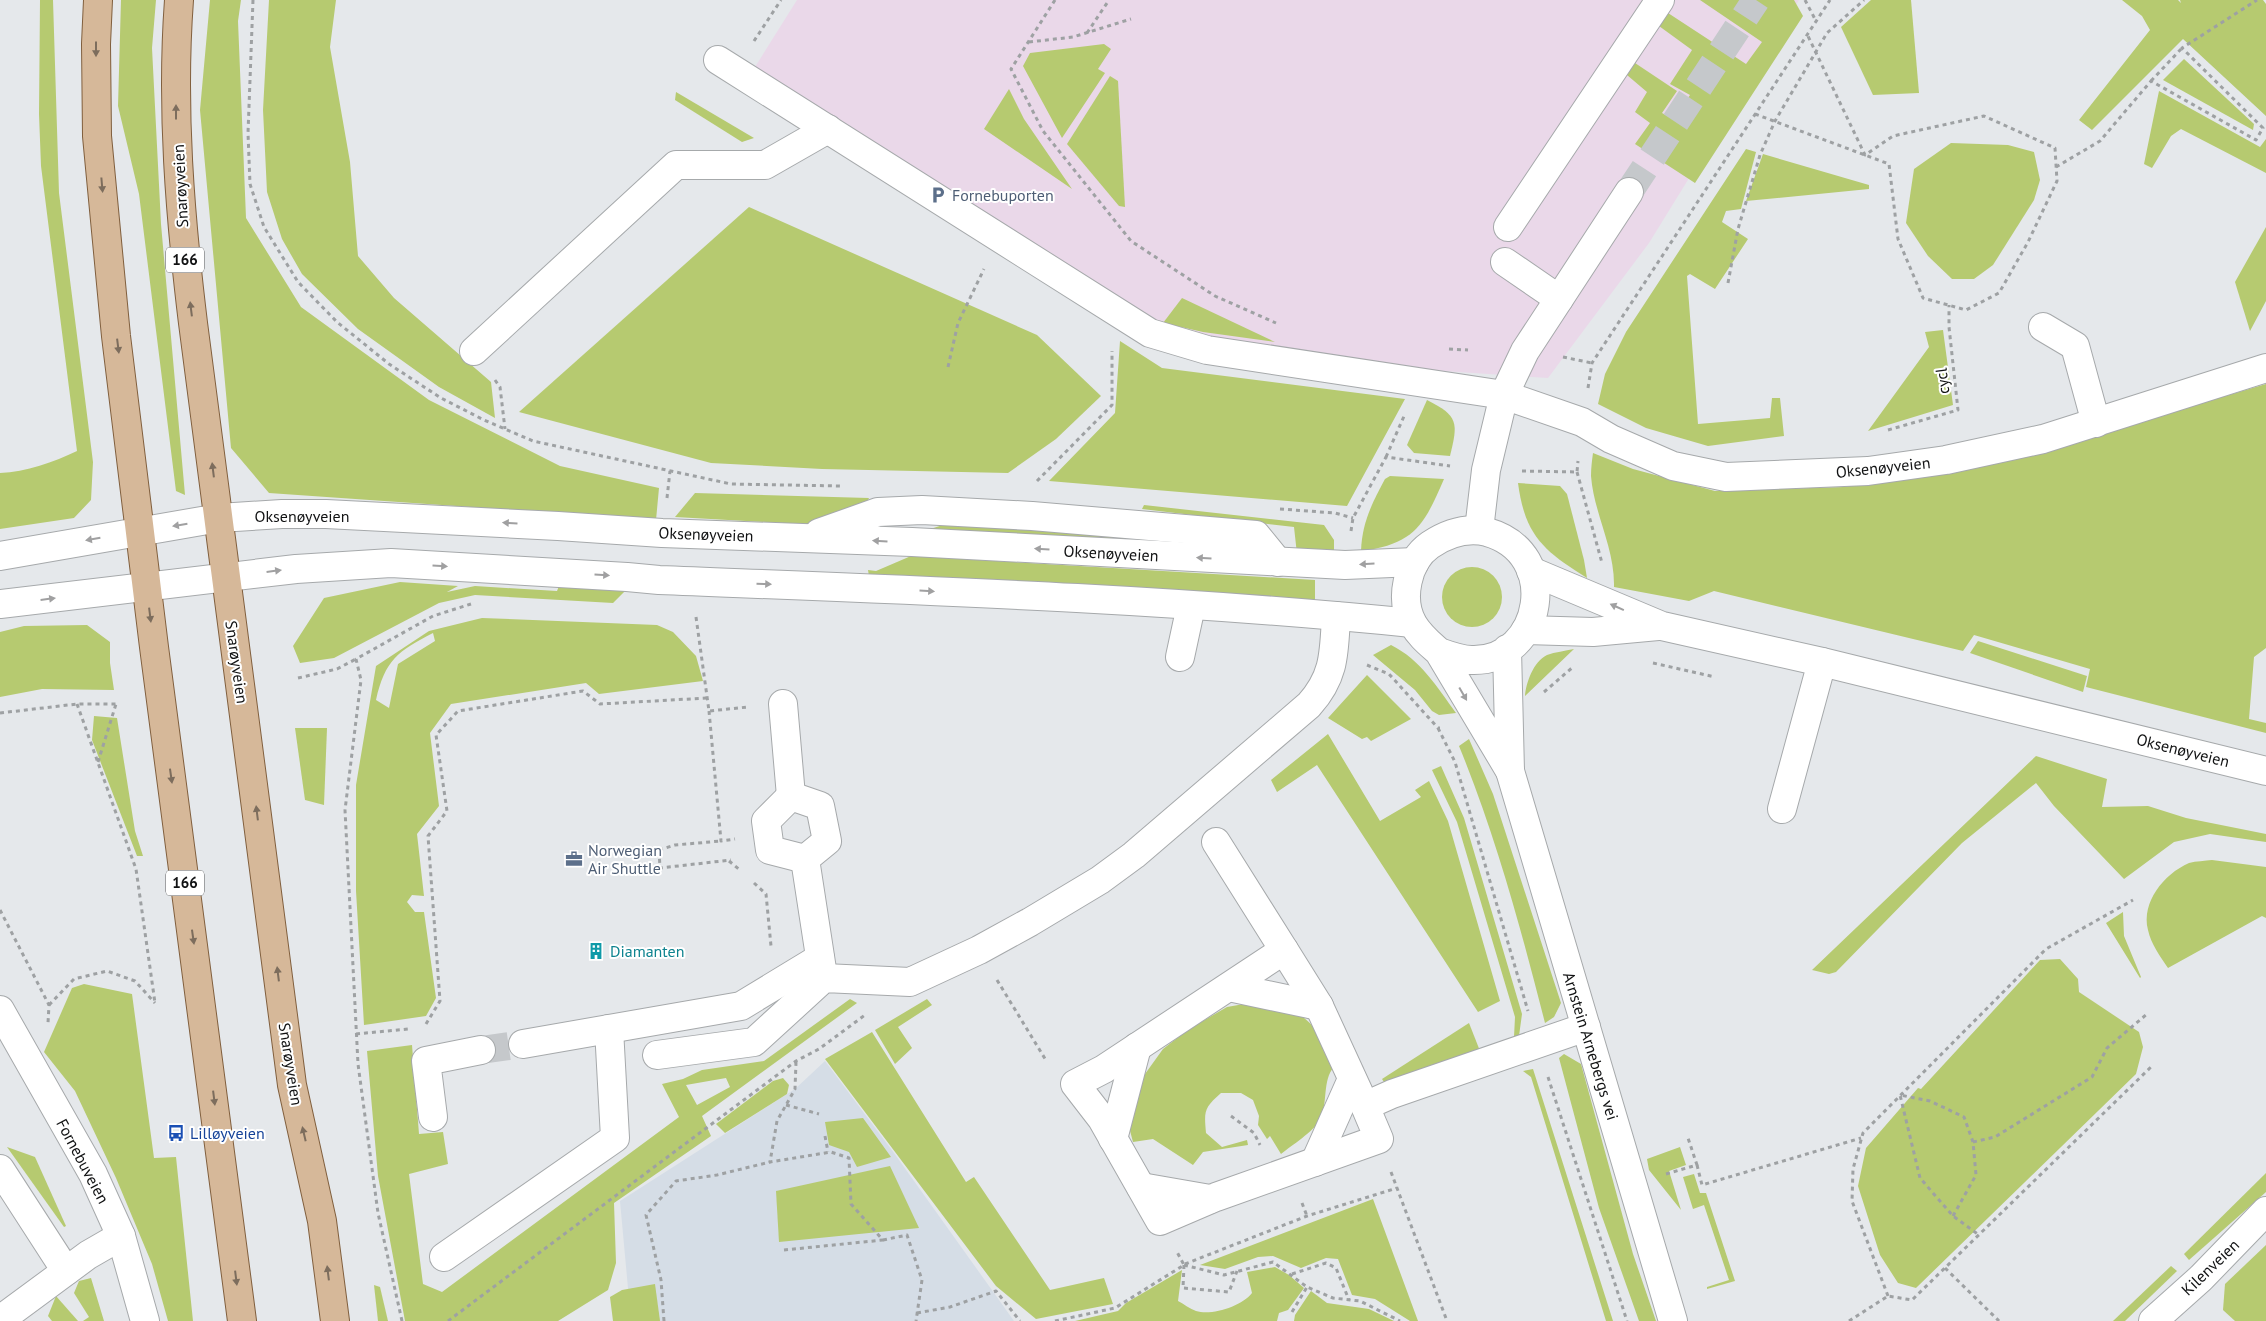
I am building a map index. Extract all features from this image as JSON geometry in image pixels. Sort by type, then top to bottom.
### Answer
[{"type":"main road","name":"166","points":[[98,0],[96,44],[97,136],[116,336],[141,531],[146,588],[242,1321]]},
{"type":"main road","name":"Snarøyveien","points":[[179,0],[176,43],[176,135],[182,234],[292,1085],[322,1221],[335,1321]]},
{"type":"street","points":[[1508,227],[1660,0]]},
{"type":"street","name":"Oksenøyveien","points":[[726,65],[1150,333],[1207,350],[1504,395],[1582,422],[1610,439],[1673,466],[1726,477],[1868,471],[1946,460],[2043,439],[2266,368]]},
{"type":"street","points":[[474,351],[676,165],[765,165],[828,129]]},
{"type":"street","points":[[1479,530],[1486,470],[1504,395],[1525,351],[1629,192]]},
{"type":"street","points":[[1506,262],[1559,299]]},
{"type":"street","points":[[2043,327],[2075,346],[2096,423]]},
{"type":"street","name":"Oksenøyveien","points":[[0,556],[219,518],[282,514],[326,514],[662,533],[806,537],[1345,565],[1415,562]]},
{"type":"street","points":[[1460,530],[1479,530],[1496,535],[1510,543],[1523,555],[1532,570],[1536,585],[1536,600],[1533,616],[1526,630],[1507,649],[1490,657],[1473,660],[1456,658],[1439,652],[1424,639],[1412,623],[1406,592],[1415,562],[1427,548],[1442,537],[1460,530]]},
{"type":"street","points":[[0,604],[296,569],[391,563],[659,580],[869,588],[1192,606],[1412,623]]},
{"type":"street","name":"Oksenøyveien","points":[[1532,570],[1662,626],[1822,662],[2266,771]]},
{"type":"street","points":[[1180,657],[1192,606]]},
{"type":"street","points":[[523,1044],[740,1006],[822,968],[910,982],[979,950],[1100,880],[1134,855],[1309,705],[1322,691],[1328,679],[1334,651],[1336,616]]},
{"type":"street","name":"Oksenøyveien","points":[[1526,630],[1593,632],[1662,626]]},
{"type":"street","name":"Arnstein Arnebergs vei","points":[[1507,649],[1510,772]]},
{"type":"street","name":"Arnstein Arnebergs vei","points":[[1439,652],[1510,772],[1673,1321]]},
{"type":"street","points":[[1782,809],[1822,662]]},
{"type":"street","points":[[783,704],[791,796],[766,821],[768,836],[770,850],[805,859]]},
{"type":"street","points":[[791,796],[820,806],[826,832],[827,841],[805,859]]},
{"type":"street","points":[[1216,842],[1284,950],[1319,1006],[1379,1139],[1210,1199],[1160,1221],[1114,1139],[1075,1084],[1137,1047],[1284,950]]},
{"type":"street","points":[[805,859],[822,968]]},
{"type":"street","points":[[657,1055],[754,1042],[822,968]]},
{"type":"street","points":[[1230,987],[1319,1006]]},
{"type":"street","name":"Fornebuveien","points":[[3,1023],[92,1174],[120,1236],[145,1321]]},
{"type":"street","points":[[1365,1106],[1392,1094],[1586,1027]]},
{"type":"street","points":[[444,1257],[615,1138],[609,1029]]},
{"type":"street","points":[[1114,1139],[1137,1047]]},
{"type":"street","points":[[433,1117],[426,1061],[481,1050]]},
{"type":"street","points":[[1316,1162],[1352,1079]]},
{"type":"street","points":[[0,1169],[66,1271]]},
{"type":"street","points":[[1141,1187],[1210,1199]]},
{"type":"street","name":"Kilenveien","points":[[2153,1321],[2201,1278],[2266,1212]]},
{"type":"street","points":[[0,1320],[88,1255],[120,1236]]},
{"type":"path","points":[[253,0],[248,133],[250,184],[264,227],[298,282],[337,322],[389,364],[441,398],[505,430],[532,441],[730,484],[850,486]]},
{"type":"path","points":[[726,65],[781,0]]},
{"type":"path","points":[[1055,0],[1011,69],[1043,131],[1131,241],[1215,296],[1277,323]]},
{"type":"path","points":[[1805,0],[1816,21]]},
{"type":"path","points":[[1602,565],[1577,472],[1582,422],[1592,363],[1830,0]]},
{"type":"path","points":[[1728,283],[1744,211],[1760,155],[1775,121],[1826,33],[1864,0]]},
{"type":"path","points":[[2056,167],[2100,141],[2182,48],[2256,0]]},
{"type":"path","points":[[1087,34],[1107,1]]},
{"type":"path","points":[[1028,42],[1087,34],[1131,19]]},
{"type":"path","points":[[1808,34],[1865,154]]},
{"type":"path","points":[[2151,81],[2256,140],[2263,128],[2182,48]]},
{"type":"path","points":[[1755,114],[1890,164],[1898,239],[1923,298],[1966,310],[1999,293],[2028,242],[2057,181],[2055,148],[1984,116],[1893,136],[1865,154]]},
{"type":"path","points":[[948,367],[958,323],[1000,238]]},
{"type":"path","name":"cycl","points":[[1883,432],[1958,410],[1948,327],[1949,305]]},
{"type":"path","points":[[1037,482],[1112,405],[1112,308]]},
{"type":"path","points":[[1439,349],[1468,350]]},
{"type":"path","points":[[474,351],[500,387],[505,430]]},
{"type":"path","points":[[1555,355],[1592,363]]},
{"type":"path","points":[[1350,536],[1353,518],[1386,457],[1408,408]]},
{"type":"path","points":[[1386,457],[1450,466]]},
{"type":"path","points":[[666,507],[670,471]]},
{"type":"path","points":[[1521,471],[1577,472]]},
{"type":"path","points":[[1276,509],[1334,513],[1353,518]]},
{"type":"path","points":[[298,678],[337,669],[433,616],[479,602]]},
{"type":"path","points":[[687,616],[703,616]]},
{"type":"path","points":[[696,616],[708,698],[721,841]]},
{"type":"path","points":[[1334,651],[1389,674],[1438,728],[1446,726]]},
{"type":"path","points":[[356,659],[362,680],[345,810],[358,1064],[378,1213],[402,1321]]},
{"type":"path","points":[[1538,697],[1574,666]]},
{"type":"path","points":[[424,1028],[440,1000],[428,836],[447,811],[436,735],[458,711],[583,691],[600,704],[708,698]]},
{"type":"path","points":[[49,1005],[74,979],[107,971],[135,981],[155,1003],[136,869],[77,704]]},
{"type":"path","points":[[0,714],[77,704],[118,704],[98,762]]},
{"type":"path","points":[[709,711],[783,704]]},
{"type":"path","points":[[644,852],[675,845],[768,836]]},
{"type":"path","points":[[659,850],[660,868],[734,860]]},
{"type":"path","points":[[729,861],[744,874]]},
{"type":"path","points":[[751,880],[766,894],[771,947],[764,953]]},
{"type":"path","points":[[1888,1296],[1852,1202],[1853,1169],[1863,1133],[2046,948],[2133,900]]},
{"type":"path","points":[[979,950],[1052,1070],[1075,1084]]},
{"type":"path","points":[[448,1321],[796,1061],[819,1049],[910,982]]},
{"type":"path","points":[[1973,1142],[1995,1137],[2092,1076],[2107,1048],[2147,1014]]},
{"type":"path","points":[[770,1162],[777,1121],[795,1089],[796,1061]]},
{"type":"path","points":[[1850,1321],[1888,1296],[1912,1300],[2153,1065]]},
{"type":"path","points":[[1900,1095],[1930,1101],[1964,1117],[1973,1142],[1976,1175],[1953,1216]]},
{"type":"path","points":[[1900,1095],[1920,1178],[1953,1216],[1978,1235]]},
{"type":"path","points":[[786,1105],[819,1114]]},
{"type":"path","points":[[1687,1135],[1702,1185],[1861,1138]]},
{"type":"path","points":[[825,1136],[828,1152]]},
{"type":"path","points":[[1379,1139],[1447,1321]]},
{"type":"path","points":[[664,1321],[661,1280],[646,1214],[676,1181],[717,1175],[770,1162],[828,1152],[850,1158],[851,1204],[883,1240]]},
{"type":"path","points":[[1632,1184],[1697,1166]]},
{"type":"path","points":[[1055,1321],[1115,1308],[1184,1265],[1308,1216],[1397,1188]]},
{"type":"path","points":[[1160,1221],[1184,1265],[1183,1288],[1229,1292],[1238,1271]]},
{"type":"path","points":[[784,1250],[883,1240],[907,1234],[922,1280],[916,1321]]},
{"type":"path","points":[[1184,1265],[1224,1275],[1273,1262],[1307,1287],[1333,1298],[1360,1302],[1399,1321]]},
{"type":"path","points":[[1291,1275],[1326,1263],[1336,1268],[1349,1300]]},
{"type":"path","points":[[1945,1268],[1998,1321]]},
{"type":"path","points":[[1292,1312],[1307,1287]]},
{"type":"path","points":[[917,1313],[950,1306],[996,1291],[1020,1321]]},
{"type":"shaded area","name":"Fornebuporten","points":[[797,0],[1799,0],[1649,243],[1548,378],[1170,353],[755,67]]},
{"type":"shaded area","points":[[825,1061],[894,1153],[1014,1321],[631,1321],[620,1201],[795,1089]]},
{"type":"green space","points":[[40,0],[53,0],[59,193],[93,462],[91,500],[74,518],[0,529],[0,473],[40,466],[77,451],[41,166],[39,114]]},
{"type":"green space","points":[[121,0],[156,0],[152,48],[161,224],[185,495],[176,491],[139,194],[118,106]]},
{"type":"green space","points":[[210,0],[241,0],[238,21],[246,218],[301,307],[429,400],[560,466],[659,488],[656,520],[269,493],[231,448],[200,110]]},
{"type":"green space","points":[[269,0],[336,0],[330,47],[350,162],[358,256],[394,298],[491,382],[495,418],[439,387],[358,329],[302,274],[282,239],[267,192],[263,110]]},
{"type":"green space","points":[[1700,0],[1794,0],[1803,16],[1695,183],[1635,144],[1650,123],[1635,112],[1647,92],[1627,75],[1635,63],[1677,91],[1662,113],[1673,119],[1690,95],[1670,84],[1692,50],[1659,26],[1668,13],[1746,64],[1762,42]]},
{"type":"green space","points":[[1871,0],[1911,0],[1919,93],[1873,95],[1841,27]]},
{"type":"green space","points":[[2122,0],[2178,0],[2181,3],[2180,0],[2263,0],[2266,4],[2266,116],[2183,39],[2092,130],[2079,120],[2150,30],[2142,16]]},
{"type":"green space","points":[[1104,44],[1111,49],[1098,69],[1105,73],[1062,138],[1023,66],[1030,53]]},
{"type":"green space","points":[[2184,59],[2254,124],[2253,130],[2163,80]]},
{"type":"green space","points":[[1110,76],[1118,81],[1125,207],[1119,206],[1067,144]]},
{"type":"green space","points":[[1009,89],[1024,119],[1072,189],[984,129]]},
{"type":"green space","points":[[2159,91],[2260,147],[2266,139],[2266,173],[2181,129],[2171,136],[2152,168],[2144,164]]},
{"type":"green space","points":[[676,92],[754,138],[742,142],[675,100]]},
{"type":"green space","points":[[1951,143],[2008,145],[2034,152],[2040,180],[2034,200],[1993,265],[1974,279],[1952,279],[1928,256],[1906,223],[1914,169]]},
{"type":"green space","points":[[1746,149],[1756,152],[1741,209],[1726,211],[1722,222],[1748,239],[1715,289],[1690,274],[1687,276],[1698,424],[1770,418],[1772,398],[1780,398],[1784,436],[1708,446],[1646,428],[1598,404],[1605,374],[1626,332]]},
{"type":"green space","points":[[1763,154],[1869,185],[1869,189],[1746,201]]},
{"type":"green space","points":[[749,207],[1037,335],[1101,396],[1056,439],[1008,473],[822,469],[711,463],[519,412]]},
{"type":"green space","points":[[2266,227],[2266,301],[2250,331],[2235,282]]},
{"type":"green space","points":[[1182,298],[1275,342],[1203,332],[1163,323]]},
{"type":"green space","points":[[1943,330],[1953,405],[1868,431],[1929,347],[1925,332]]},
{"type":"green space","points":[[1120,341],[1162,368],[1405,399],[1347,506],[1049,481],[1115,413]]},
{"type":"green space","points":[[2266,384],[2266,648],[2254,657],[2249,719],[2266,723],[2266,733],[2086,687],[2090,669],[1974,635],[1963,651],[1714,591],[1689,601],[1614,587],[1608,545],[1593,490],[1591,467],[1593,453],[1633,469],[1715,491],[1843,487],[1995,464]]},
{"type":"green space","points":[[1427,400],[1445,411],[1454,422],[1455,428],[1450,456],[1414,453],[1407,445]]},
{"type":"green space","points":[[1390,476],[1444,479],[1430,509],[1415,530],[1394,543],[1361,551],[1363,531],[1368,514],[1385,479]]},
{"type":"green space","points":[[1518,483],[1560,486],[1567,494],[1587,578],[1559,559],[1539,540],[1526,516]]},
{"type":"green space","points":[[695,493],[869,498],[855,527],[675,517]]},
{"type":"green space","points":[[1144,505],[1324,525],[1334,540],[1334,553],[1297,554],[1294,527],[1142,509]]},
{"type":"green space","points":[[946,524],[1222,540],[1249,550],[921,532]]},
{"type":"green space","points":[[911,556],[1315,580],[1315,602],[869,576],[868,570],[876,571]]},
{"type":"green space","points":[[1472,567],[1489,572],[1497,580],[1502,597],[1497,614],[1489,622],[1472,627],[1455,622],[1447,614],[1442,597],[1447,580],[1455,572]]},
{"type":"green space","points":[[400,582],[458,586],[447,592],[475,586],[557,591],[559,586],[627,589],[613,603],[475,595],[439,603],[334,658],[300,663],[293,646],[324,598]]},
{"type":"green space","points":[[482,618],[657,625],[673,632],[696,656],[703,681],[599,694],[586,683],[451,704],[430,733],[439,806],[417,834],[424,896],[412,895],[407,902],[415,912],[424,912],[436,998],[426,1016],[364,1025],[356,891],[356,785],[376,666],[429,631]],"holes":[[[433,633],[435,641],[398,664],[389,708],[376,700],[384,675],[395,658],[411,645]]]},
{"type":"green space","points":[[87,625],[110,642],[110,663],[114,690],[42,689],[0,697],[0,632],[24,626]]},
{"type":"green space","points":[[1978,641],[2087,676],[2083,692],[1970,653]]},
{"type":"green space","points":[[1391,645],[1402,651],[1420,666],[1456,713],[1439,715],[1432,711],[1415,690],[1373,655]]},
{"type":"green space","points":[[1574,649],[1525,696],[1531,673],[1542,658],[1550,654]]},
{"type":"green space","points":[[1367,675],[1411,719],[1371,741],[1367,737],[1362,739],[1328,718]]},
{"type":"green space","points":[[94,716],[117,718],[135,831],[143,856],[137,856],[92,740]]},
{"type":"green space","points":[[295,728],[327,728],[324,805],[305,800]]},
{"type":"green space","points":[[1328,734],[1380,821],[1421,797],[1415,790],[1429,781],[1448,821],[1500,1001],[1478,1012],[1317,765],[1277,792],[1271,780]]},
{"type":"green space","points":[[1469,739],[1493,794],[1561,1003],[1554,1017],[1545,1023],[1496,848],[1459,746]]},
{"type":"green space","points":[[2036,756],[2107,779],[2102,807],[2148,806],[2186,818],[2266,834],[2266,842],[2210,834],[2174,842],[2124,879],[2054,806],[2036,783],[1962,843],[1836,972],[1829,974],[1812,970]]},
{"type":"green space","points":[[1441,766],[1464,818],[1522,1014],[1519,1036],[1514,1037],[1515,1017],[1457,822],[1432,770]]},
{"type":"green space","points":[[2212,860],[2266,867],[2266,918],[2262,916],[2168,968],[2149,935],[2147,920],[2151,899],[2163,882],[2180,868],[2189,863]]},
{"type":"green space","points":[[2123,912],[2124,936],[2140,978],[2106,923]]},
{"type":"green space","points":[[2060,959],[2078,979],[2079,992],[2139,1032],[2143,1047],[2136,1074],[1916,1288],[1898,1283],[1880,1255],[1858,1186],[1866,1148],[1918,1088],[1921,1089],[2040,960]]},
{"type":"green space","points":[[84,984],[132,994],[154,1158],[176,1157],[193,1321],[168,1321],[152,1264],[116,1178],[75,1091],[44,1052],[72,988]]},
{"type":"green space","points":[[850,999],[857,1003],[702,1116],[711,1136],[614,1203],[616,1263],[608,1290],[558,1321],[405,1321],[378,1176],[367,1051],[412,1045],[419,1134],[443,1132],[448,1164],[409,1174],[423,1284],[442,1292],[679,1117],[662,1084],[683,1079],[702,1070],[764,1061]],"holes":[[[726,1078],[730,1087],[697,1105],[686,1085]]]},
{"type":"green space","points":[[927,999],[932,1005],[898,1027],[912,1048],[895,1064],[875,1030]]},
{"type":"green space","points":[[1261,1001],[1291,1011],[1309,1022],[1321,1039],[1334,1067],[1330,1072],[1326,1085],[1324,1107],[1317,1124],[1281,1154],[1270,1136],[1267,1139],[1258,1125],[1259,1116],[1253,1100],[1241,1093],[1221,1093],[1211,1102],[1206,1110],[1206,1133],[1222,1147],[1247,1140],[1248,1145],[1203,1152],[1193,1165],[1153,1139],[1133,1142],[1129,1127],[1133,1100],[1145,1074],[1163,1049],[1189,1029],[1227,1007]]},
{"type":"green space","points":[[1469,1023],[1480,1051],[1386,1085],[1382,1079]]},
{"type":"green space","points":[[872,1032],[966,1182],[974,1177],[1050,1290],[1104,1278],[1113,1304],[1036,1319],[996,1286],[825,1059]]},
{"type":"green space","points":[[1564,1054],[1581,1064],[1633,1254],[1656,1321],[1639,1321],[1599,1208],[1559,1058]]},
{"type":"green space","points":[[1533,1069],[1613,1321],[1606,1321],[1531,1077],[1523,1071]]},
{"type":"green space","points":[[783,1078],[789,1085],[787,1094],[725,1133],[716,1124],[773,1081]]},
{"type":"green space","points":[[863,1118],[891,1157],[857,1167],[849,1152],[829,1145],[825,1122]]},
{"type":"green space","points":[[7,1147],[35,1157],[66,1226],[64,1227]]},
{"type":"green space","points":[[1680,1147],[1686,1165],[1669,1171],[1681,1210],[1649,1170],[1647,1159]]},
{"type":"green space","points":[[890,1166],[919,1228],[779,1242],[776,1191]]},
{"type":"green space","points":[[2266,1173],[2266,1192],[2189,1260],[2184,1254]]},
{"type":"green space","points":[[1694,1174],[1700,1193],[1706,1193],[1735,1281],[1707,1289],[1707,1287],[1729,1280],[1704,1205],[1693,1209],[1683,1177]]},
{"type":"green space","points":[[1373,1199],[1418,1321],[1410,1321],[1375,1299],[1352,1295],[1338,1259],[1326,1258],[1301,1268],[1273,1256],[1258,1257],[1225,1269],[1200,1265]]},
{"type":"green space","points":[[2266,1245],[2266,1321],[2235,1321],[2223,1310],[2225,1284]]},
{"type":"green space","points":[[2171,1266],[2177,1271],[2125,1321],[2113,1321]]},
{"type":"green space","points":[[1275,1267],[1289,1275],[1304,1288],[1288,1310],[1279,1313],[1277,1321],[1075,1321],[1118,1311],[1126,1303],[1182,1270],[1178,1301],[1194,1310],[1203,1312],[1226,1309],[1241,1302],[1252,1293],[1247,1272]]},
{"type":"green space","points":[[91,1278],[104,1321],[83,1321],[89,1317],[74,1293],[79,1281]]},
{"type":"green space","points":[[655,1284],[660,1321],[613,1321],[610,1297],[622,1290]]},
{"type":"green space","points":[[374,1285],[380,1287],[388,1321],[378,1321]]},
{"type":"green space","points":[[1311,1291],[1327,1303],[1369,1309],[1394,1321],[1294,1321],[1295,1315]]},
{"type":"green space","points":[[56,1296],[78,1321],[52,1321],[48,1316]]},
{"type":"tunnel","points":[[1629,192],[1756,0]]},
{"type":"tunnel","points":[[481,1050],[523,1044]]},
{"type":"place","name":"Fornebuporten","points":[[938,195]]},
{"type":"place","name":"Norwegian Air Shuttle","points":[[574,859]]},
{"type":"place","name":"Diamanten","points":[[596,951]]},
{"type":"place","name":"Lilløyveien","points":[[176,1133]]}]
